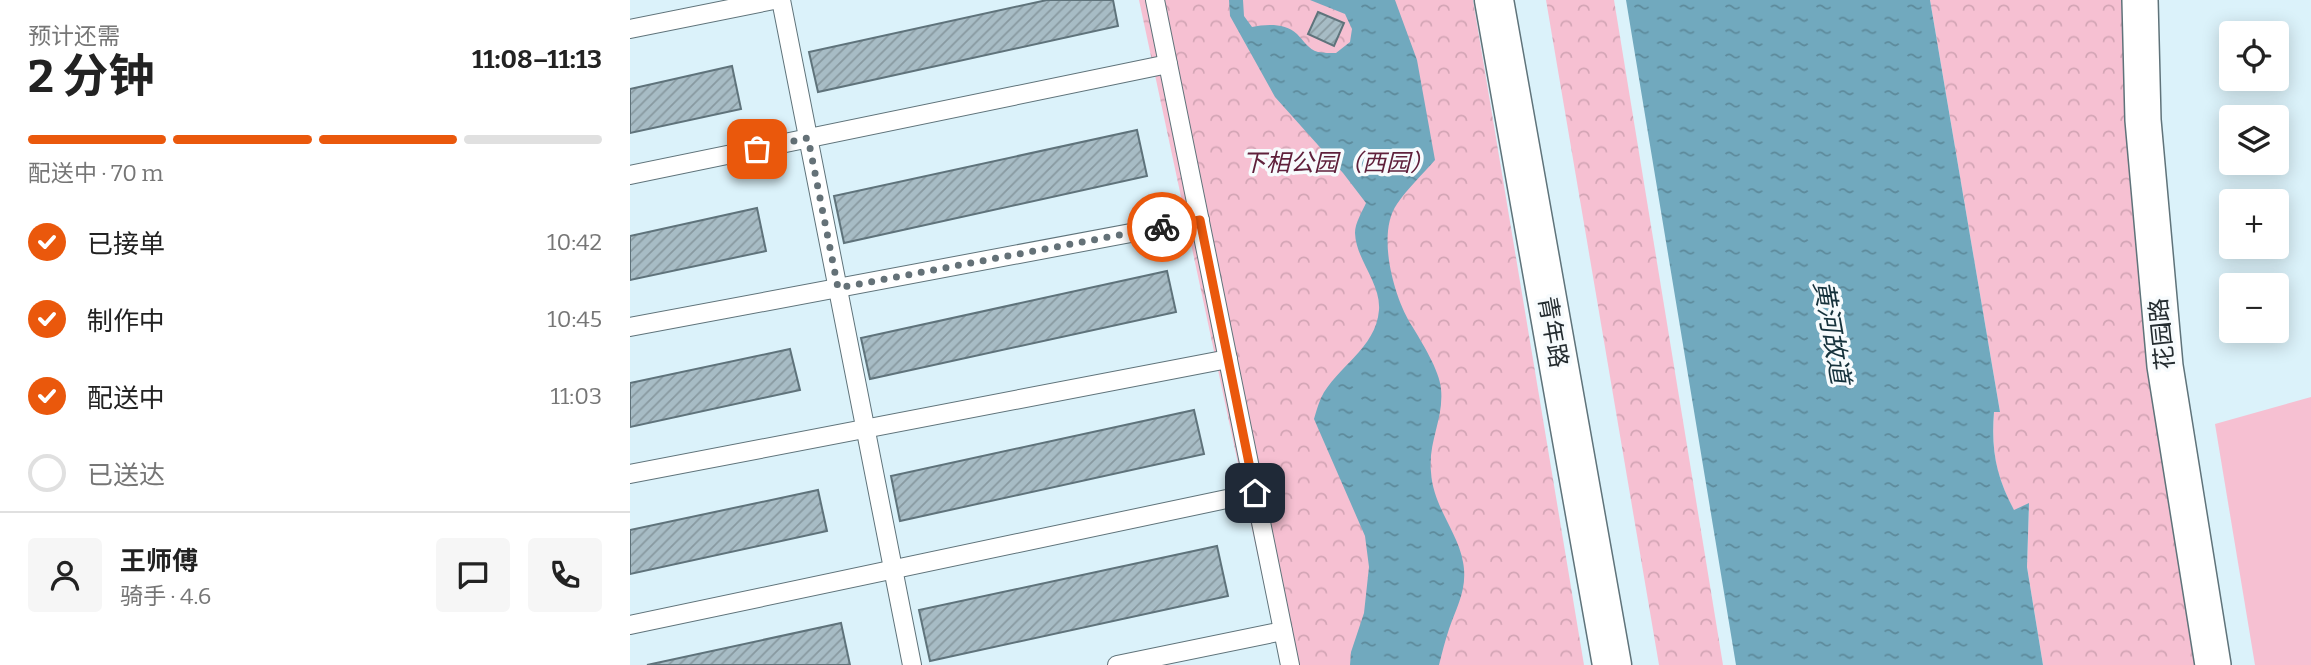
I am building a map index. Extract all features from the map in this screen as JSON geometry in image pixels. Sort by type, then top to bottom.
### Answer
[{"type":"street","name":"青年路","points":[[1494,0],[1612,665]]},
{"type":"street","name":"青年路","points":[[1512,0],[1629,665]]},
{"type":"street","name":"花园路","points":[[2140,0],[2143,120],[2165,366],[2213,665]]},
{"type":"lane","points":[[630,29],[774,0]]},
{"type":"lane","points":[[781,0],[912,665]]},
{"type":"lane","points":[[1155,0],[1290,665]]},
{"type":"lane","points":[[630,175],[1168,64]]},
{"type":"lane","points":[[630,327],[1200,220]]},
{"type":"lane","points":[[630,474],[1228,359]]},
{"type":"lane","points":[[630,625],[1255,493]]},
{"type":"lane","points":[[1116,665],[1283,631]]},
{"type":"green space","name":"下相公园（西园）","points":[[1139,0],[1473,0],[1584,665],[1281,665]]},
{"type":"green space","points":[[1546,0],[1614,0],[1723,665],[1659,665]]},
{"type":"green space","points":[[1930,0],[2128,0],[2200,665],[2043,665],[2027,567],[2029,504],[2014,511],[1996,463],[1994,412],[2000,412]]},
{"type":"green space","points":[[2311,397],[2311,665],[2255,665],[2215,424]]},
{"type":"water","points":[[1229,0],[1243,0],[1244,16],[1252,27],[1282,26],[1292,30],[1315,51],[1336,53],[1350,42],[1352,29],[1345,14],[1310,0],[1395,0],[1417,60],[1435,160],[1397,204],[1391,217],[1388,248],[1399,299],[1430,356],[1440,382],[1440,410],[1432,450],[1431,472],[1436,497],[1463,562],[1461,597],[1439,665],[1350,665],[1351,652],[1364,613],[1369,567],[1365,536],[1314,419],[1328,387],[1363,347],[1376,324],[1379,300],[1359,253],[1355,233],[1357,221],[1366,203],[1275,97],[1230,16]]},
{"type":"water","name":"黄河故道","points":[[1626,0],[1930,0],[2000,412],[1994,412],[1996,463],[2014,510],[2029,503],[2027,567],[2043,665],[1736,665]]},
{"type":"building","points":[[1047,0],[1113,0],[1118,26],[818,92],[809,52]]},
{"type":"building","points":[[1318,12],[1344,23],[1334,46],[1308,34]]},
{"type":"building","points":[[732,66],[741,109],[630,133],[630,89]]},
{"type":"building","points":[[1137,130],[1147,176],[844,243],[834,196]]},
{"type":"building","points":[[757,208],[766,251],[630,280],[630,236]]},
{"type":"building","points":[[1167,271],[1176,312],[870,379],[861,338]]},
{"type":"building","points":[[790,349],[800,390],[630,427],[630,383]]},
{"type":"building","points":[[1194,410],[1204,454],[900,521],[891,476]]},
{"type":"building","points":[[818,490],[827,531],[630,574],[630,530]]},
{"type":"building","points":[[1217,546],[1228,596],[930,661],[919,610]]},
{"type":"building","points":[[841,623],[850,665],[647,665]]},
{"type":"way so far","points":[[757,149],[808,138],[838,288],[1162,227]]},
{"type":"route","points":[[1162,227],[1200,220],[1255,493]]}]
